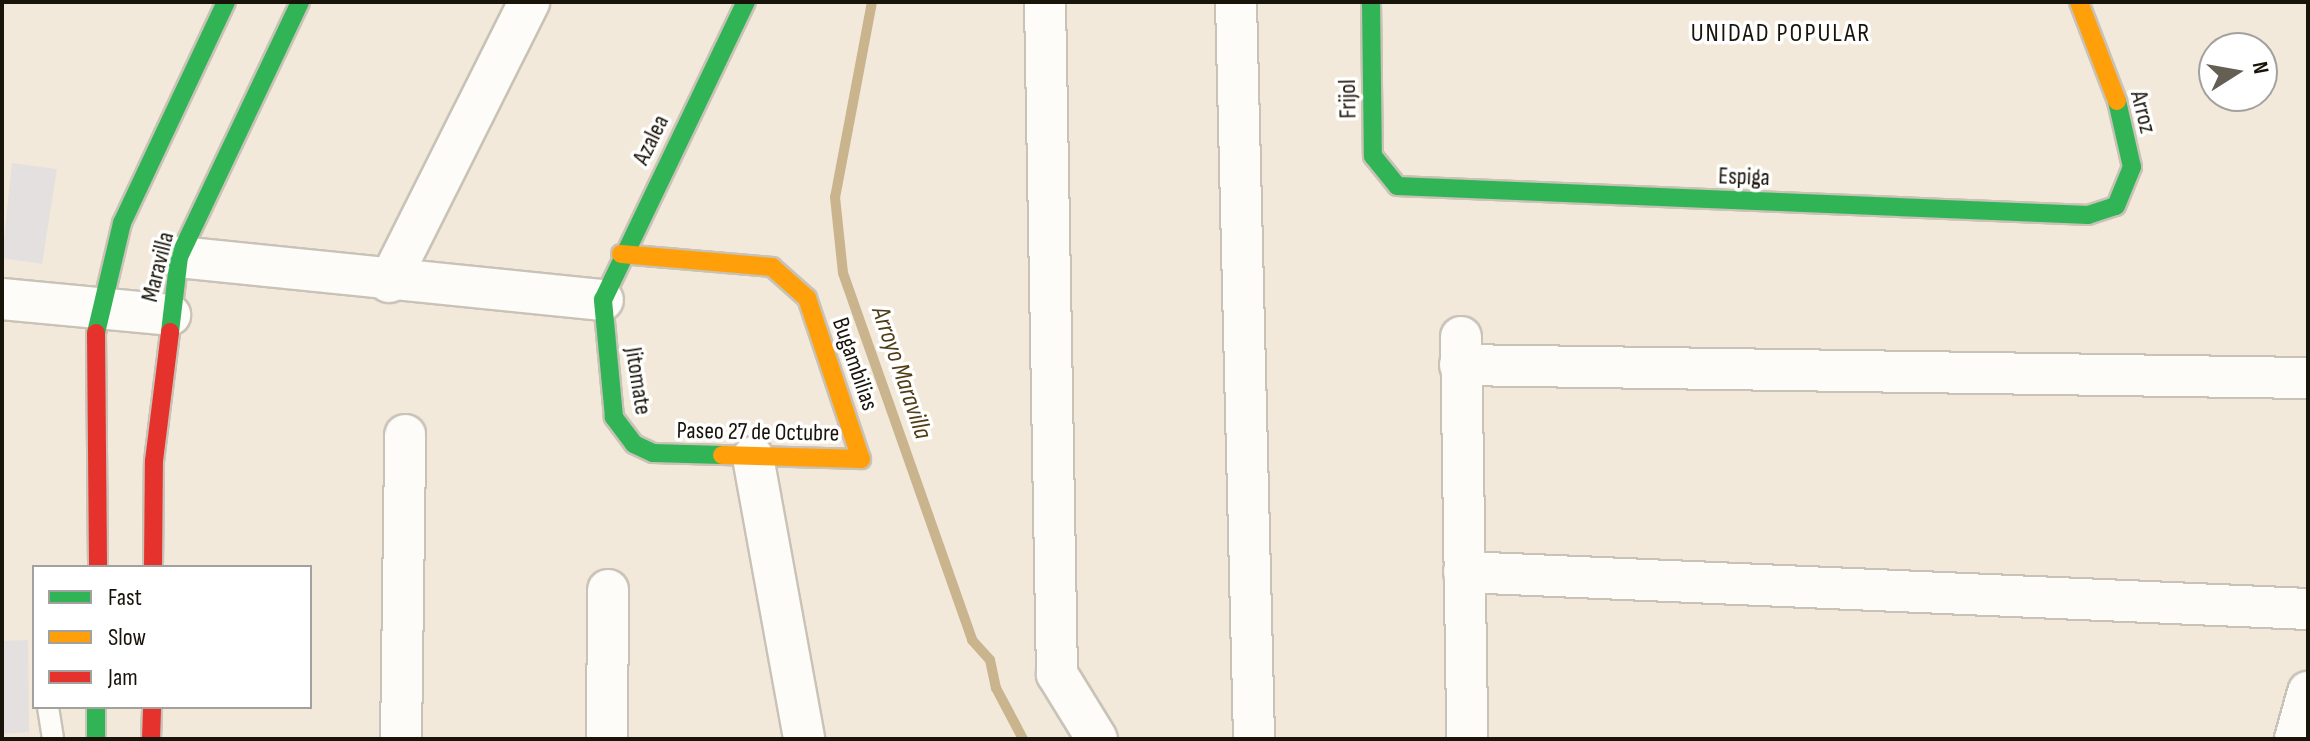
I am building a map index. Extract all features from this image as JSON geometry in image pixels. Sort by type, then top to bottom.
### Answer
[{"type":"street","name":"Maravilla","points":[[98,565],[96,312],[122,223],[226,2]]},
{"type":"street","name":"Maravilla","points":[[153,565],[154,461],[179,257],[300,2]]},
{"type":"street","points":[[389,282],[529,2]]},
{"type":"street","name":"Azalea","points":[[603,300],[621,254],[746,2]]},
{"type":"street","points":[[1045,2],[1057,674],[1097,739]]},
{"type":"street","points":[[1236,2],[1254,739]]},
{"type":"street","name":"Frijol","points":[[1371,2],[1373,156],[1397,186]]},
{"type":"street","name":"Arroz","points":[[2079,2],[2117,100],[2132,167],[2116,206],[2088,215]]},
{"type":"street","points":[[186,84],[245,113]]},
{"type":"street","name":"Espiga","points":[[1397,186],[2088,215]]},
{"type":"street","name":"Bugambilias","points":[[621,254],[772,267],[799,287],[861,459]]},
{"type":"street","points":[[179,257],[389,282],[603,300]]},
{"type":"street","points":[[2,299],[96,312],[170,315]]},
{"type":"street","name":"Jitomate","points":[[603,300],[614,417],[634,444],[653,453]]},
{"type":"street","points":[[1467,739],[1461,351],[2308,378]]},
{"type":"street","points":[[401,739],[405,435]]},
{"type":"street","name":"Paseo 27 de Octubre","points":[[653,453],[861,459]]},
{"type":"street","points":[[753,457],[804,739]]},
{"type":"street","points":[[1464,572],[2308,609]]},
{"type":"street","points":[[607,739],[608,590]]},
{"type":"street","points":[[2295,739],[2308,692]]},
{"type":"street","points":[[96,709],[96,739]]},
{"type":"street","points":[[151,739],[152,709]]},
{"type":"lane","points":[[48,709],[53,739]]},
{"type":"building","points":[[12,163],[57,169],[42,264],[2,258]]},
{"type":"building","points":[[28,640],[29,732],[2,734],[2,641]]},
{"type":"waterway","name":"Arroyo Maravilla","points":[[872,2],[835,197],[843,273],[972,640],[990,660],[996,688],[1023,739]]},
{"type":"traffic: fast","points":[[96,333],[122,223],[226,2]]},
{"type":"traffic: fast","points":[[170,332],[179,257],[300,2]]},
{"type":"traffic: fast","points":[[722,455],[653,453],[634,444],[614,417],[603,300],[746,2]]},
{"type":"traffic: fast","points":[[1371,2],[1373,156],[1397,186],[2088,215],[2116,206],[2132,167],[2117,101]]},
{"type":"traffic: fast","points":[[96,709],[96,739]]},
{"type":"traffic: slow","points":[[2079,2],[2117,101]]},
{"type":"traffic: slow","points":[[621,254],[772,267],[807,298],[861,459],[722,455]]},
{"type":"traffic: jam","points":[[153,565],[154,461],[170,332]]},
{"type":"traffic: jam","points":[[96,333],[98,565]]},
{"type":"traffic: jam","points":[[151,739],[152,709]]},
{"type":"district","name":"UNIDAD POPULAR","points":[[1781,34]]}]
